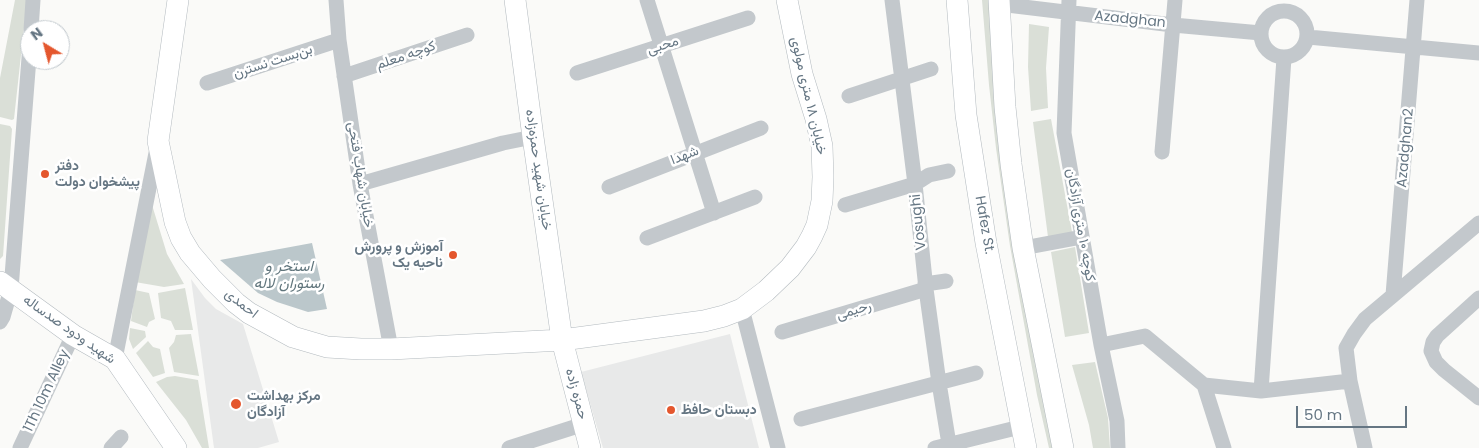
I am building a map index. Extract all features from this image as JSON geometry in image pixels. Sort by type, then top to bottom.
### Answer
[{"type":"street","points":[[32,20],[34,0]]},
{"type":"street","name":"احمدی","points":[[178,0],[158,141],[175,222],[182,238],[190,253],[236,303],[264,322],[293,337],[327,347],[391,349],[562,340]]},
{"type":"street","name":"خیابان شهاب فتحی","points":[[336,0],[339,40],[360,184],[391,349]]},
{"type":"street","name":"خیابان شهید حمزه‌زاده","points":[[516,0],[533,138],[562,340]]},
{"type":"street","points":[[647,0],[714,212]]},
{"type":"street","name":"خیابان ۱۸ متری مولوی","points":[[562,340],[724,316],[742,309],[766,290],[790,268],[806,248],[817,225],[822,201],[824,177],[822,146],[802,74],[787,0]]},
{"type":"street","name":"Vosughi","points":[[892,0],[939,383],[942,446]]},
{"type":"street","name":"Hafez St.","points":[[957,0],[966,115],[986,243],[1026,448]]},
{"type":"street","points":[[1162,152],[1174,0]]},
{"type":"street","name":"Azadghan2","points":[[1393,295],[1417,0]]},
{"type":"street","points":[[999,2],[1005,107],[1023,248],[1063,448]]},
{"type":"street","name":"Azadghan","points":[[999,2],[1069,6],[1173,25],[1261,33]]},
{"type":"street","points":[[1288,5],[1305,23],[1308,37],[1297,54],[1284,58],[1270,53],[1265,47],[1261,33],[1262,25],[1267,19],[1288,5]]},
{"type":"street","name":"کوچه ۱۰ متری آزادگان","points":[[1069,6],[1064,133],[1101,345],[1117,421],[1118,448]]},
{"type":"street","name":"محبی","points":[[577,72],[748,18]]},
{"type":"street","name":"کوچه معلم","points":[[344,76],[467,35]]},
{"type":"street","points":[[1308,37],[1479,53]]},
{"type":"street","name":"بن‌بست نسترن","points":[[207,83],[339,40]]},
{"type":"street","points":[[1261,390],[1284,58]]},
{"type":"street","points":[[849,96],[931,69]]},
{"type":"street","points":[[0,322],[3,317],[4,288],[27,70]]},
{"type":"street","name":"شهدا","points":[[609,187],[695,152],[761,128]]},
{"type":"street","points":[[360,184],[503,143],[533,138]]},
{"type":"street","points":[[115,359],[158,141]]},
{"type":"street","points":[[845,205],[915,184],[929,175],[948,171]]},
{"type":"street","points":[[647,238],[755,197]]},
{"type":"street","points":[[1365,448],[1350,381],[1346,348],[1365,319],[1479,223]]},
{"type":"street","points":[[1023,248],[1082,236]]},
{"type":"street","name":"رحیمی","points":[[782,332],[946,281]]},
{"type":"street","name":"شهید ودود صدساله","points":[[4,288],[73,335],[115,359],[176,448]]},
{"type":"street","points":[[1479,298],[1437,336],[1431,351],[1436,362],[1444,370],[1479,398]]},
{"type":"street","points":[[742,309],[778,448]]},
{"type":"street","name":"1Th 10m Alley","points":[[20,448],[73,335]]},
{"type":"street","points":[[1101,345],[1145,336],[1204,385],[1224,448]]},
{"type":"street","name":"حمزه زاده","points":[[562,340],[590,448]]},
{"type":"street","points":[[802,419],[976,373]]},
{"type":"street","points":[[1204,385],[1261,390],[1350,381]]},
{"type":"street","points":[[509,448],[584,424]]},
{"type":"street","points":[[942,446],[1012,429]]},
{"type":"shaded area","points":[[15,0],[27,0],[25,20],[20,20],[20,64],[14,119],[12,120],[0,117],[0,78]]},
{"type":"shaded area","points":[[982,0],[989,0],[1056,448],[1049,448],[1037,395],[1010,246],[996,148]]},
{"type":"shaded area","points":[[1029,24],[1049,27],[1046,68],[1048,108],[1031,111],[1028,67]]},
{"type":"shaded area","points":[[1051,119],[1072,232],[1048,237],[1033,122]]},
{"type":"shaded area","points":[[0,124],[10,126],[12,129],[3,256],[0,259]]},
{"type":"shaded area","points":[[149,195],[167,254],[184,284],[164,287],[135,282]]},
{"type":"shaded area","points":[[1075,247],[1089,333],[1065,337],[1051,252]]},
{"type":"shaded area","points":[[191,279],[216,309],[243,324],[279,442],[258,448],[214,448]]},
{"type":"shaded area","points":[[185,288],[193,330],[175,330],[171,321],[161,318],[158,293]]},
{"type":"shaded area","points":[[135,290],[149,293],[155,319],[149,322],[147,327],[131,321]]},
{"type":"shaded area","points":[[130,328],[145,331],[146,337],[133,349],[129,339]]},
{"type":"shaded area","points":[[191,334],[199,376],[174,372],[169,348],[174,342],[176,335]]},
{"type":"shaded area","name":"دبستان حافظ","points":[[730,334],[759,448],[603,448],[581,372]]},
{"type":"shaded area","points":[[148,341],[153,347],[160,349],[165,373],[153,377],[136,353]]},
{"type":"shaded area","points":[[1095,362],[1108,418],[1110,448],[1093,448],[1089,425],[1072,365]]},
{"type":"shaded area","points":[[175,376],[198,380],[209,448],[202,448],[186,420],[156,382]]},
{"type":"water","name":"استخر و رستوران لاله","points":[[312,243],[327,309],[308,312],[277,302],[258,293],[220,260]]},
{"type":"place","name":"دفتر پیشخوان دولت","points":[[45,174]]},
{"type":"place","name":"آموزش و پرورش ناحیه یک","points":[[453,255]]},
{"type":"place","name":"مرکز بهداشت آزادگان","points":[[236,404]]},
{"type":"place","name":"دبستان حافظ","points":[[671,410]]}]
